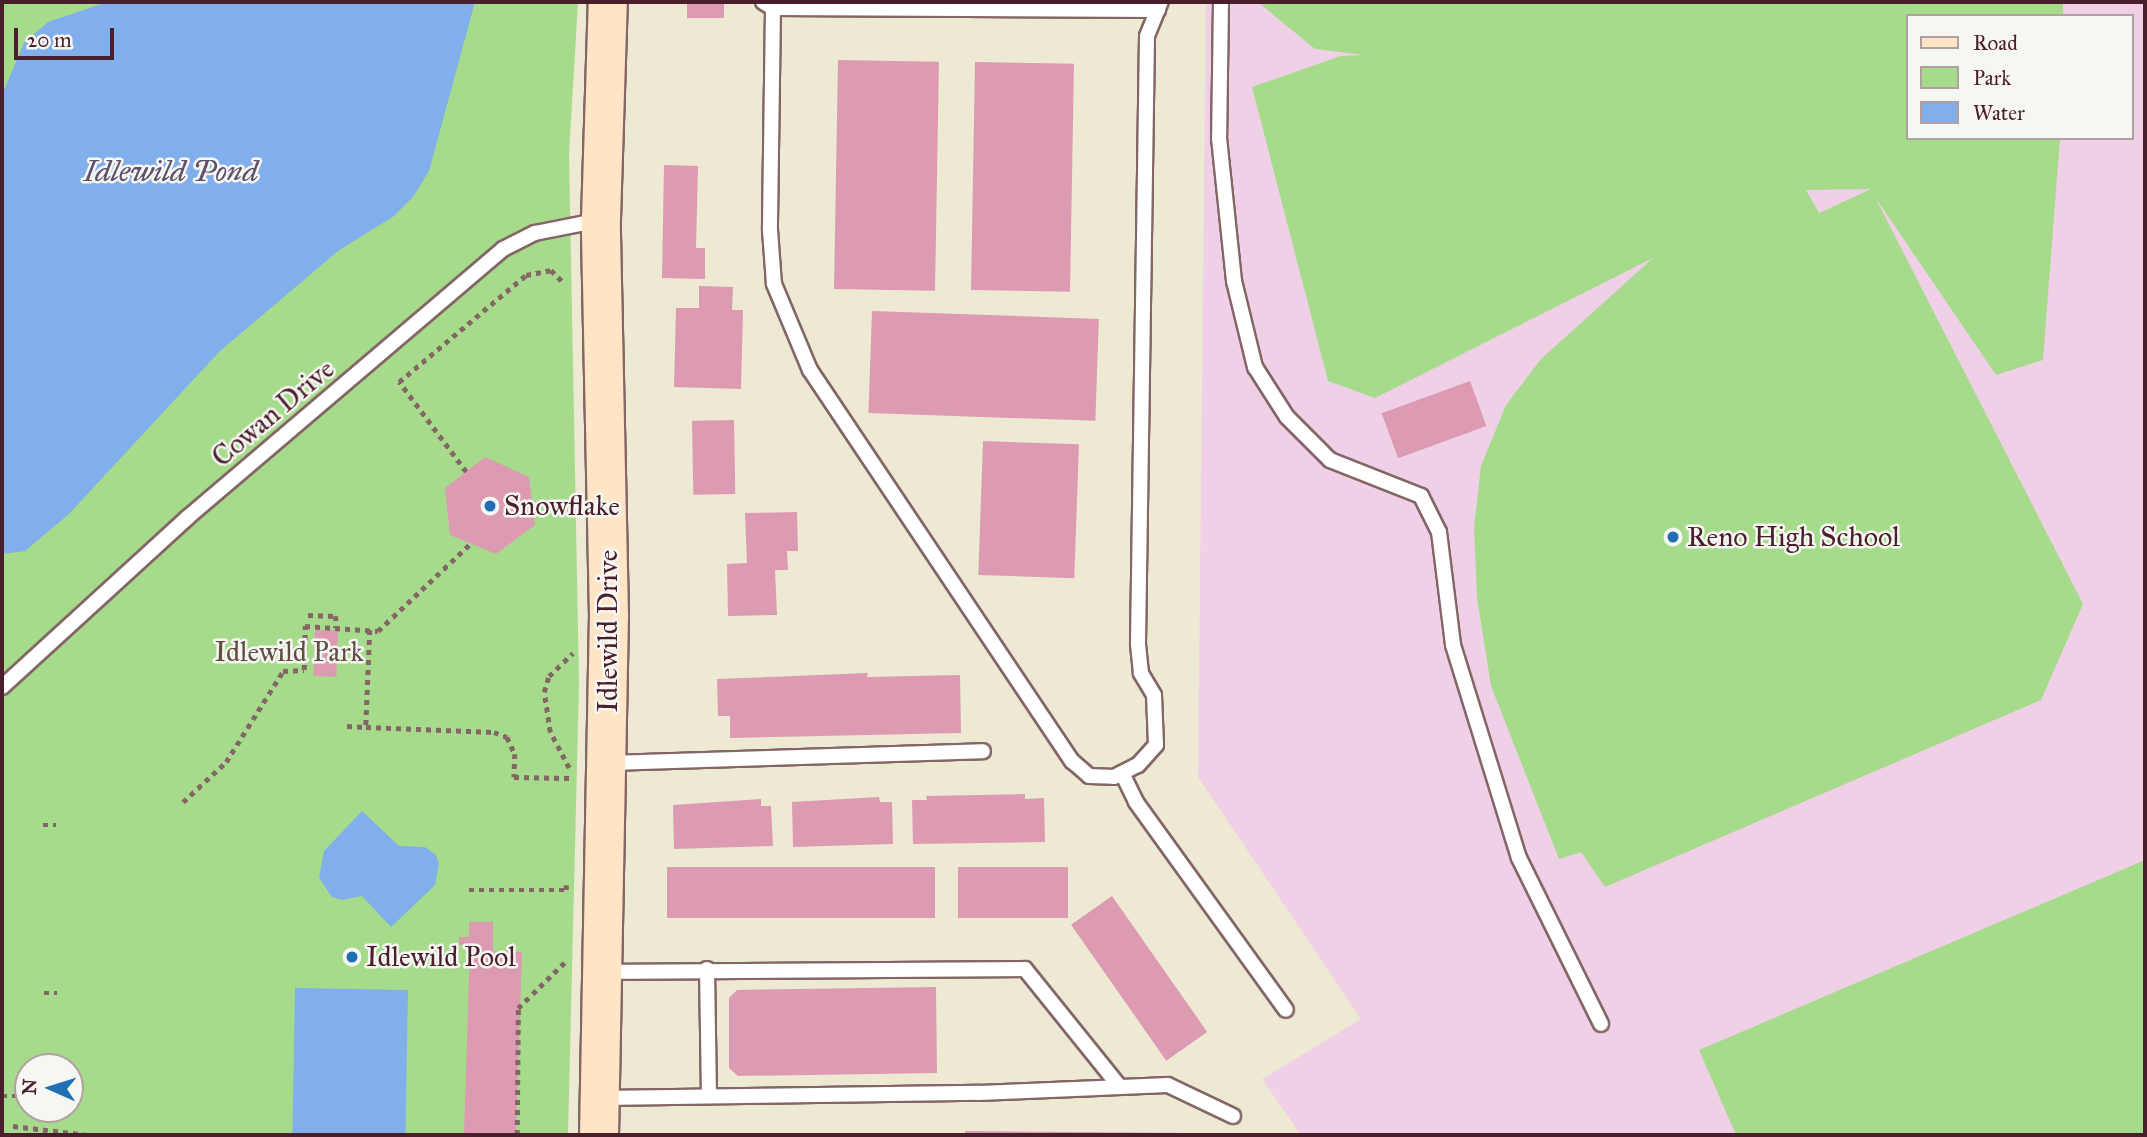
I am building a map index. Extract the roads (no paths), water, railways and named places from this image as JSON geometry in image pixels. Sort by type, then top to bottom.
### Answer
[{"type":"street","name":"Idlewild Drive","points":[[599,1135],[608,763],[601,219],[608,2]]},
{"type":"lane","points":[[1221,2],[1219,138],[1234,281],[1255,367],[1287,417],[1330,460],[1422,496],[1439,532],[1453,645],[1515,846],[1601,1024]]},
{"type":"lane","points":[[958,4],[1160,6],[1147,36],[1138,643],[1141,673],[1154,695],[1158,721],[1156,745],[1138,765],[1122,773],[1089,776],[1072,761],[810,370],[774,284],[769,230],[768,5],[958,4]]},
{"type":"lane","name":"Cowan Drive","points":[[2,687],[187,518],[503,249],[535,233],[601,219]]},
{"type":"lane","points":[[608,763],[983,751]]},
{"type":"lane","points":[[1122,773],[1136,802],[1286,1010]]},
{"type":"lane","points":[[707,970],[709,1096]]},
{"type":"lane","points":[[603,972],[1025,970],[1120,1087]]},
{"type":"lane","points":[[599,1098],[1168,1085],[1233,1116]]},
{"type":"water","name":"Idlewild Pond","points":[[107,2],[475,2],[429,171],[413,197],[394,216],[338,251],[219,352],[68,515],[25,551],[2,554],[2,95],[24,43],[48,22]]},
{"type":"water","points":[[362,811],[399,846],[425,847],[436,855],[439,864],[435,885],[391,927],[362,896],[342,900],[332,897],[319,878],[324,851]]},
{"type":"water","points":[[295,988],[408,990],[405,1135],[292,1135]]},
{"type":"place","name":"Snowflake","points":[[490,506]]},
{"type":"place","name":"Reno High School","points":[[1673,537]]},
{"type":"place","name":"Idlewild Pool","points":[[352,957]]},
{"type":"park label","name":"Idlewild Park","points":[[289,652]]}]
